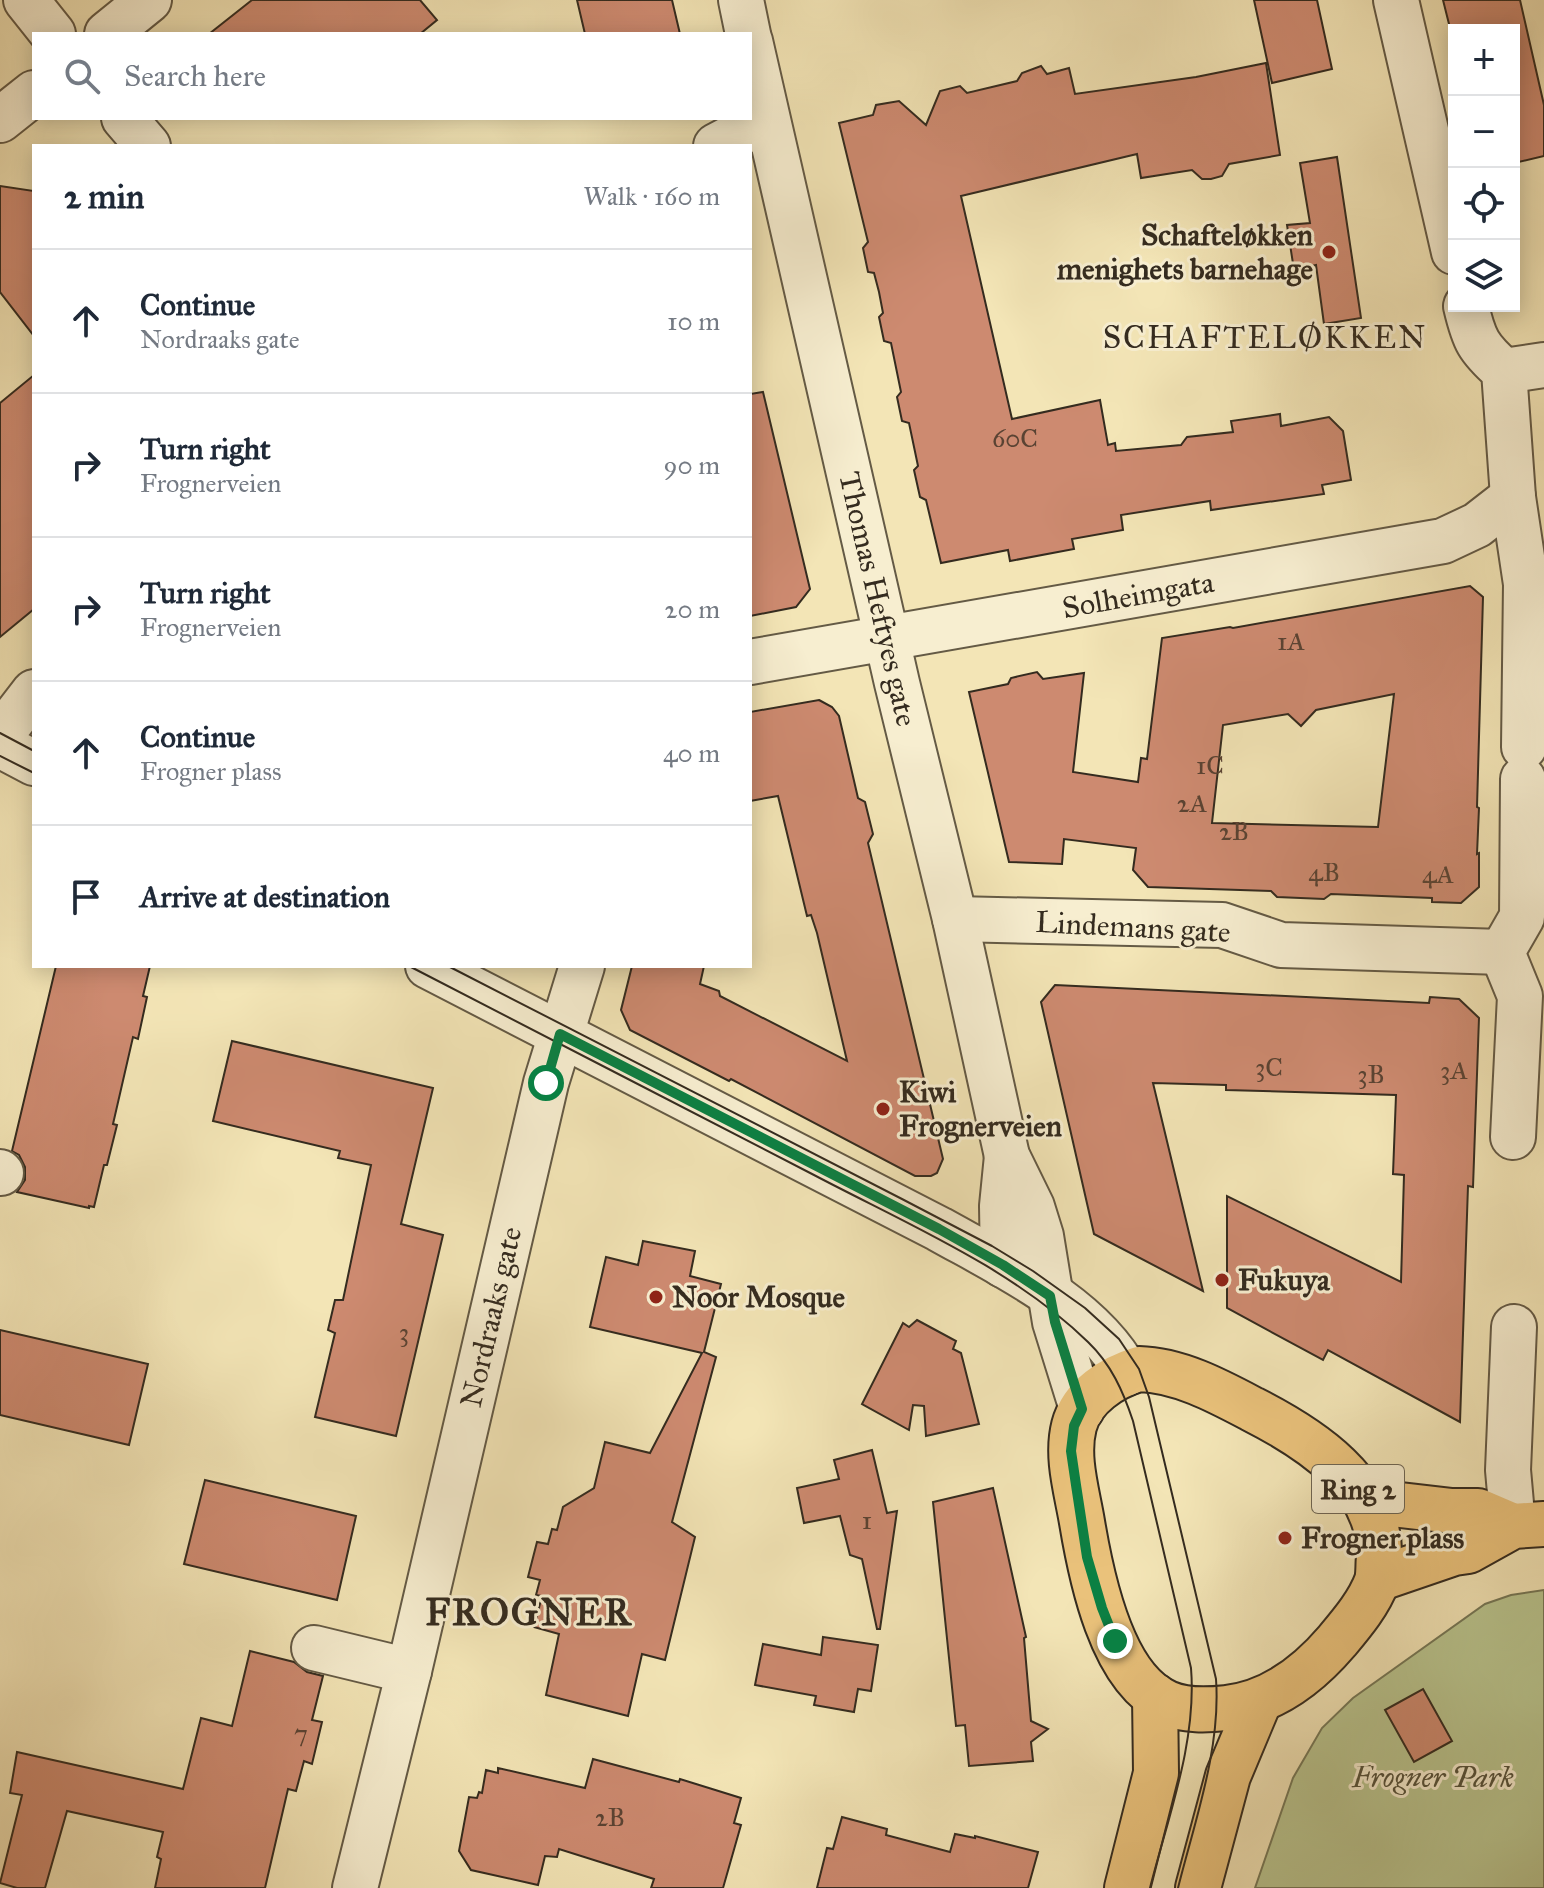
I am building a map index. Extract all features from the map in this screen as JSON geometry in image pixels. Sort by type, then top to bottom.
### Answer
[{"type":"main road","name":"Ring 2","points":[[1127,1373],[1156,1369],[1180,1376],[1290,1428],[1344,1473],[1366,1501],[1379,1546],[1378,1579]]},
{"type":"main road","points":[[1127,1373],[1096,1392],[1082,1409],[1074,1426],[1071,1451],[1087,1557],[1115,1641],[1140,1682],[1155,1696],[1177,1707],[1204,1710],[1259,1702],[1285,1688],[1323,1657],[1366,1603],[1378,1579],[1468,1551],[1528,1525]]},
{"type":"main road","name":"Ring 2","points":[[1366,1501],[1478,1511],[1528,1525]]},
{"type":"main road","points":[[1127,1888],[1156,1773],[1155,1696]]},
{"type":"main road","points":[[1198,1888],[1228,1776],[1259,1702]]},
{"type":"street","points":[[26,0],[51,32]]},
{"type":"street","points":[[109,32],[149,0]]},
{"type":"street","points":[[741,0],[748,32]]},
{"type":"street","points":[[1396,0],[1451,240]]},
{"type":"street","name":"Thomas Heftyes gate","points":[[752,50],[887,639],[955,919],[1007,1156],[1032,1207],[1041,1236],[1055,1322],[1082,1409]]},
{"type":"street","points":[[0,120],[32,95]]},
{"type":"street","points":[[720,144],[767,119]]},
{"type":"street","points":[[126,120],[146,144]]},
{"type":"street","points":[[1468,312],[1482,351],[1524,368],[1513,497],[1526,584],[1522,917],[1502,952],[1520,996],[1513,1137]]},
{"type":"street","name":"Solheimgata","points":[[752,662],[1443,541],[1477,525],[1513,497]]},
{"type":"street","points":[[0,736],[32,695]]},
{"type":"street","points":[[0,745],[32,762]]},
{"type":"street","name":"Lindemans gate","points":[[955,919],[1222,925],[1281,945],[1502,952]]},
{"type":"street","points":[[432,968],[939,1229],[1003,1265],[1050,1296],[1108,1343],[1127,1373]]},
{"type":"street","name":"Nordraaks gate","points":[[355,1888],[409,1671],[546,1083],[581,968]]},
{"type":"street","name":"Thomas Heftyes gate","points":[[1003,1265],[1002,1206],[1007,1156]]},
{"type":"street","points":[[1514,1327],[1508,1470],[1528,1525]]},
{"type":"street","points":[[314,1648],[409,1671]]},
{"type":"green space","name":"Frogner Park","points":[[1544,1590],[1544,1888],[1255,1888],[1293,1778],[1322,1728],[1353,1698],[1485,1604],[1511,1595]]},
{"type":"building","points":[[252,0],[420,0],[437,20],[422,32],[212,32]]},
{"type":"building","points":[[577,0],[672,0],[680,32],[585,32]]},
{"type":"building","points":[[1254,0],[1317,0],[1332,69],[1272,83]]},
{"type":"building","points":[[1443,0],[1520,0],[1544,105],[1544,156],[1520,162],[1520,24],[1449,24]]},
{"type":"building","points":[[1266,63],[1280,155],[1229,164],[1222,176],[1202,179],[1192,170],[1141,178],[1137,154],[961,196],[1012,419],[1100,400],[1108,445],[1115,443],[1116,451],[1181,445],[1187,437],[1233,432],[1231,421],[1280,414],[1281,426],[1329,417],[1343,431],[1351,480],[1322,485],[1324,494],[1211,510],[1210,501],[1121,515],[1123,530],[1072,539],[1074,549],[1010,561],[1008,550],[941,563],[926,500],[920,497],[914,470],[918,466],[909,423],[902,421],[897,397],[901,392],[891,343],[884,341],[879,317],[883,313],[879,292],[874,273],[868,272],[863,248],[868,242],[839,123],[873,115],[876,105],[899,101],[926,125],[940,91],[960,86],[967,93],[1017,81],[1022,73],[1041,66],[1047,74],[1069,68],[1075,94],[1196,77]]},
{"type":"building","points":[[1337,157],[1361,318],[1324,324],[1316,265],[1294,270],[1287,225],[1310,223],[1300,163]]},
{"type":"building","points":[[0,186],[32,191],[32,333],[0,292]]},
{"type":"building","points":[[32,377],[32,611],[0,637],[0,403]]},
{"type":"building","points":[[763,392],[810,589],[796,607],[752,616],[752,394]]},
{"type":"building","points":[[1470,586],[1483,597],[1477,807],[1479,887],[1461,903],[1432,902],[1432,898],[1331,894],[1324,899],[1277,897],[1271,891],[1148,887],[1133,870],[1136,848],[1064,839],[1062,864],[1009,862],[969,692],[1008,684],[1011,678],[1037,672],[1043,679],[1084,673],[1073,772],[1138,782],[1141,758],[1147,759],[1162,638]],"holes":[[[1394,694],[1378,827],[1212,823],[1223,725],[1288,714],[1301,726],[1316,710]]]},
{"type":"building","points":[[819,700],[832,707],[839,716],[858,798],[865,802],[873,834],[868,843],[943,1159],[937,1173],[931,1176],[915,1176],[731,1079],[729,1081],[630,1030],[621,1010],[632,968],[704,968],[700,984],[719,991],[720,996],[847,1061],[817,933],[811,915],[807,916],[778,796],[752,801],[752,712]]},
{"type":"building","points":[[56,968],[150,968],[138,1039],[133,1037],[113,1124],[117,1125],[94,1207],[17,1192],[25,1180],[25,1167],[19,1155],[12,1151]]},
{"type":"building","points":[[1055,985],[1429,1003],[1430,997],[1459,999],[1479,1018],[1473,1187],[1468,1186],[1460,1422],[1328,1350],[1323,1360],[1227,1308],[1227,1196],[1401,1282],[1404,1175],[1393,1174],[1396,1095],[1226,1090],[1226,1085],[1153,1083],[1203,1291],[1094,1234],[1041,1002]]},
{"type":"building","points":[[232,1041],[433,1088],[401,1224],[443,1235],[396,1436],[315,1417],[335,1333],[328,1330],[335,1300],[343,1300],[371,1165],[338,1158],[340,1151],[213,1121]]},
{"type":"building","points":[[643,1241],[695,1251],[690,1276],[721,1284],[704,1352],[716,1357],[672,1522],[695,1537],[665,1660],[642,1654],[628,1716],[546,1695],[559,1634],[534,1627],[542,1596],[536,1595],[540,1580],[528,1577],[537,1542],[548,1544],[552,1529],[557,1530],[563,1507],[594,1488],[605,1442],[650,1453],[702,1353],[590,1327],[606,1257],[638,1265]]},
{"type":"building","points":[[917,1320],[956,1341],[953,1349],[961,1353],[979,1424],[926,1436],[924,1406],[913,1405],[909,1430],[862,1404],[903,1323],[909,1327]]},
{"type":"building","points":[[0,1330],[148,1364],[129,1445],[0,1415]]},
{"type":"building","points":[[872,1450],[887,1513],[897,1511],[880,1629],[877,1629],[862,1559],[850,1555],[840,1516],[804,1523],[797,1488],[839,1479],[834,1460]]},
{"type":"building","points":[[205,1480],[356,1516],[337,1600],[184,1564]]},
{"type":"building","points":[[993,1488],[1026,1637],[1031,1721],[1048,1729],[1031,1742],[1033,1761],[969,1766],[965,1725],[956,1726],[933,1502]]},
{"type":"building","points":[[823,1637],[878,1645],[871,1691],[858,1689],[854,1712],[814,1705],[816,1696],[755,1685],[763,1644],[821,1655]]},
{"type":"building","points":[[250,1651],[294,1662],[307,1672],[323,1676],[312,1720],[322,1722],[312,1764],[304,1761],[296,1791],[288,1789],[265,1888],[155,1888],[161,1859],[157,1857],[163,1832],[67,1811],[45,1888],[17,1888],[0,1883],[22,1795],[10,1793],[17,1752],[183,1789],[201,1718],[232,1726]]},
{"type":"building","points":[[1423,1689],[1452,1741],[1414,1762],[1385,1710]]},
{"type":"building","points":[[593,1759],[679,1782],[680,1779],[741,1798],[734,1823],[741,1825],[723,1888],[651,1888],[654,1879],[559,1849],[557,1857],[545,1856],[538,1885],[471,1870],[459,1851],[469,1797],[477,1798],[479,1792],[482,1793],[486,1770],[498,1773],[498,1768],[585,1788]]},
{"type":"building","points":[[842,1817],[887,1829],[886,1835],[950,1852],[955,1834],[1038,1852],[1028,1888],[817,1888],[827,1848],[833,1849]]},
{"type":"tram line","points":[[0,733],[32,750]]},
{"type":"tram line","points":[[0,756],[32,772]]},
{"type":"tram line","points":[[413,968],[957,1249],[1058,1316],[1103,1359],[1133,1421],[1191,1668],[1190,1724],[1185,1751],[1150,1888]]},
{"type":"tram line","points":[[452,968],[992,1246],[1085,1308],[1119,1339],[1139,1369],[1149,1397],[1216,1679],[1211,1758],[1178,1888]]},
{"type":"place","name":"Schafteløkken menighets barnehage","points":[[1329,252]]},
{"type":"place","name":"Kiwi Frognerveien","points":[[883,1109]]},
{"type":"place","name":"Fukuya","points":[[1222,1280]]},
{"type":"place","name":"Noor Mosque","points":[[656,1297]]},
{"type":"place","name":"Frogner plass","points":[[1285,1538]]},
{"type":"district","name":"SCHAFTELØKKEN","points":[[1265,337]]},
{"type":"district","name":"FROGNER","points":[[529,1612]]},
{"type":"route","points":[[546,1083],[560,1034],[939,1229],[1050,1296],[1082,1409],[1074,1426],[1071,1451],[1087,1557],[1115,1641]]}]
